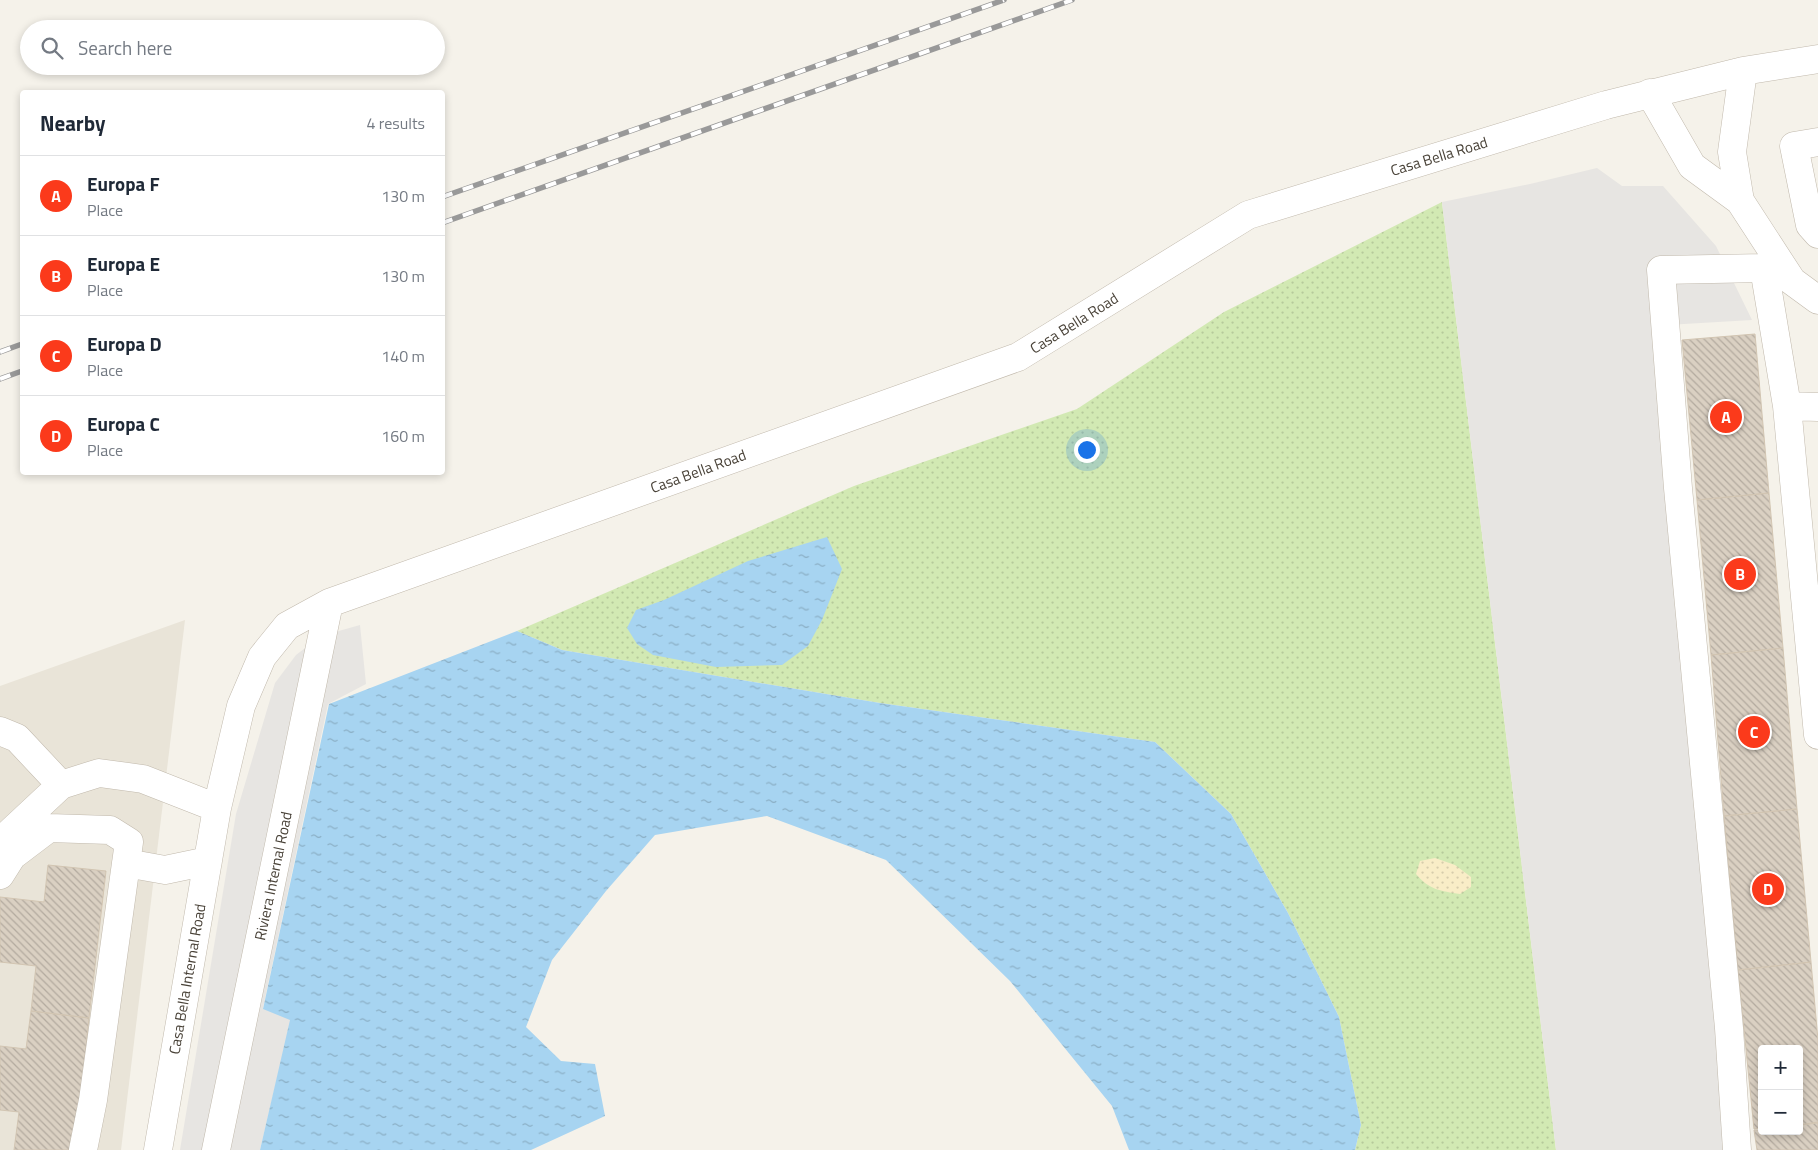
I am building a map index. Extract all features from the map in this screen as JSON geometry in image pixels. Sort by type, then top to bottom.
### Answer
[{"type":"street","name":"Casa Bella Road","points":[[329,603],[1018,357],[1248,215],[1650,93],[1743,71],[1818,59]]},
{"type":"street","points":[[1743,71],[1732,152],[1740,201],[1772,266],[1818,735]]},
{"type":"street","points":[[1650,93],[1692,166],[1740,201]]},
{"type":"street","points":[[1818,142],[1794,146],[1810,225],[1818,234]]},
{"type":"street","points":[[1737,1150],[1728,1018],[1678,488],[1661,270],[1772,266],[1818,300]]},
{"type":"street","points":[[1787,406],[1818,407]]},
{"type":"street","name":"Casa Bella Internal Road","points":[[158,1150],[217,808],[241,706],[262,657],[287,626],[329,603]]},
{"type":"street","name":"Riviera Internal Road","points":[[216,1150],[329,603]]},
{"type":"street","points":[[0,731],[17,738],[61,786]]},
{"type":"street","points":[[0,842],[61,786],[99,773],[143,779],[217,808]]},
{"type":"street","points":[[0,875],[12,856],[49,828],[110,830],[129,842],[93,1100],[83,1150]]},
{"type":"street","points":[[126,863],[165,870],[208,861]]},
{"type":"shaded area","points":[[1597,168],[1622,186],[1663,186],[1716,246],[1752,320],[1667,325],[1745,1150],[1556,1150],[1442,202]]},
{"type":"shaded area","points":[[185,620],[121,1150],[0,1150],[0,686]]},
{"type":"shaded area","points":[[360,625],[366,684],[328,704],[263,1008],[291,1019],[260,1150],[180,1150],[236,814],[275,683],[296,655],[321,636]]},
{"type":"green space","points":[[1442,202],[1556,1150],[1355,1150],[1361,1125],[1339,1017],[1288,913],[1231,814],[1155,742],[880,703],[562,650],[517,631],[854,486],[1077,409],[1224,312]]},
{"type":"sand","points":[[1435,858],[1455,865],[1471,877],[1471,887],[1460,894],[1441,891],[1431,887],[1421,879],[1416,874],[1420,861]]},
{"type":"water","points":[[827,537],[842,569],[822,620],[808,646],[782,665],[716,667],[653,655],[637,644],[627,628],[636,610],[664,600],[748,561]]},
{"type":"water","points":[[517,631],[562,650],[880,703],[1155,742],[1231,814],[1288,913],[1339,1017],[1361,1125],[1355,1150],[1129,1150],[1112,1106],[1010,981],[886,860],[767,816],[655,835],[606,891],[552,960],[526,1027],[561,1061],[595,1064],[605,1116],[531,1150],[260,1150],[290,1020],[263,1009],[329,704]]},
{"type":"building","points":[[1755,334],[1769,493],[1697,500],[1682,340]]},
{"type":"building","points":[[1769,493],[1783,648],[1711,655],[1697,500]]},
{"type":"building","points":[[1783,648],[1797,809],[1724,816],[1711,655]]},
{"type":"building","points":[[1797,809],[1811,962],[1738,970],[1724,816]]},
{"type":"building","points":[[48,865],[106,871],[89,1018],[31,1011],[36,966],[0,962],[0,897],[44,902]]},
{"type":"building","points":[[1811,962],[1818,1040],[1818,1123],[1803,1125],[1803,1045],[1758,1045],[1758,1128],[1754,1129],[1738,970]]},
{"type":"building","points":[[31,1011],[89,1018],[75,1150],[14,1150],[19,1112],[0,1110],[0,1046],[26,1049]]},
{"type":"building","points":[[1818,1122],[1818,1150],[1757,1150],[1754,1130],[1758,1130],[1758,1135],[1803,1135],[1803,1124]]},
{"type":"railway","points":[[445,196],[1004,0]]},
{"type":"railway","points":[[445,222],[1072,0]]},
{"type":"railway","points":[[0,352],[20,345]]},
{"type":"railway","points":[[0,379],[20,372]]},
{"type":"place","name":"Europa F","points":[[1726,417]]},
{"type":"place","name":"Europa E","points":[[1740,574]]},
{"type":"place","name":"Europa D","points":[[1754,732]]},
{"type":"place","name":"Europa C","points":[[1768,889]]}]
